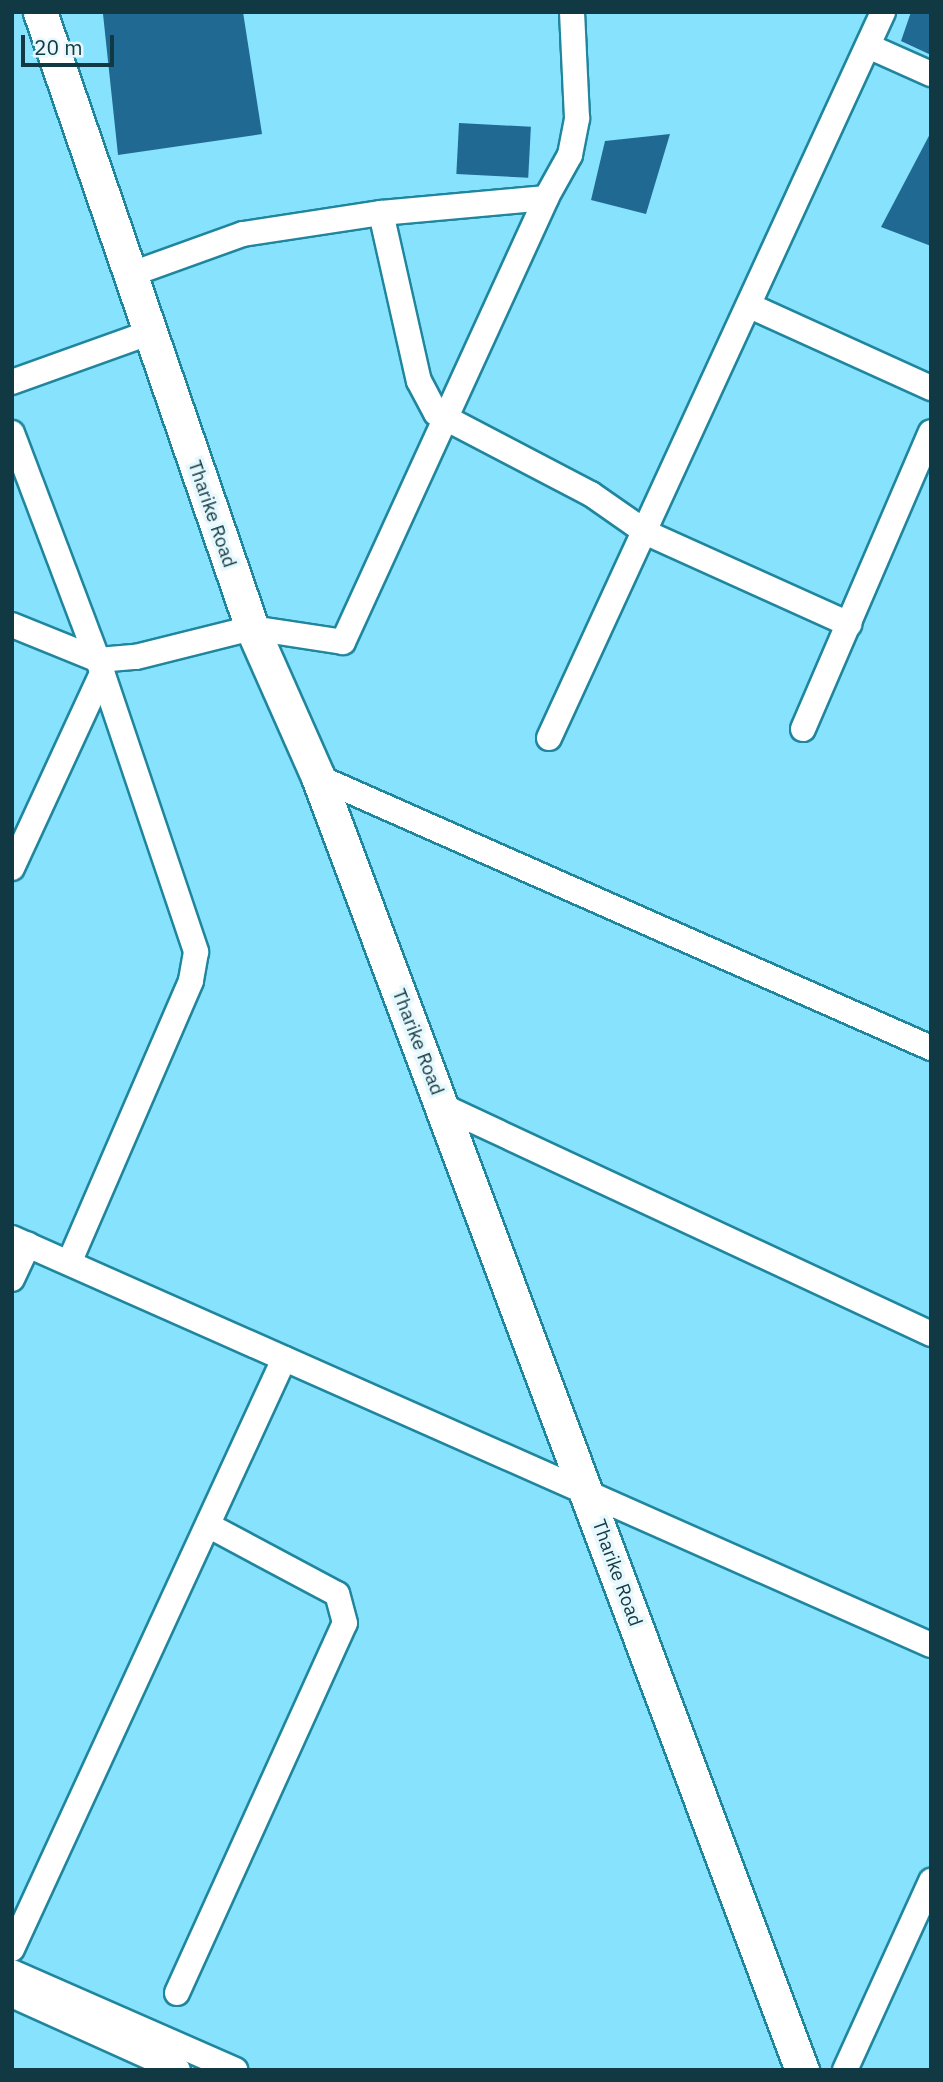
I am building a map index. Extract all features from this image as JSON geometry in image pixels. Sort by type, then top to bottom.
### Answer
[{"type":"street","name":"Tharike Road","points":[[40,12],[252,628],[318,777],[802,2070]]},
{"type":"street","points":[[12,625],[100,666],[252,628],[328,643],[348,637],[443,419],[546,198],[570,155],[577,118],[572,12]]},
{"type":"street","points":[[549,738],[647,533],[883,12]]},
{"type":"street","points":[[868,46],[931,74]]},
{"type":"street","points":[[129,275],[243,234],[381,214],[546,198]]},
{"type":"street","points":[[381,214],[419,381],[443,419],[591,494],[647,533],[849,624]]},
{"type":"street","points":[[750,306],[931,388]]},
{"type":"street","points":[[12,382],[149,333]]},
{"type":"street","points":[[803,729],[931,432]]},
{"type":"street","points":[[12,433],[100,666],[196,952],[191,981],[69,1263]]},
{"type":"street","points":[[12,868],[100,666]]},
{"type":"street","points":[[318,777],[931,1048]]},
{"type":"street","points":[[442,1106],[931,1334]]},
{"type":"street","points":[[12,1279],[20,1241],[589,1496],[931,1645]]},
{"type":"street","points":[[12,1949],[284,1359]]},
{"type":"street","points":[[177,1993],[345,1623],[345,1608],[337,1594],[208,1525]]},
{"type":"street","points":[[845,2070],[931,1881]]},
{"type":"street","points":[[12,1972],[235,2070]]},
{"type":"street","points":[[12,1996],[178,2070]]},
{"type":"building","points":[[243,12],[262,134],[118,155],[103,14]]},
{"type":"building","points":[[911,12],[931,12],[931,55],[901,41]]},
{"type":"building","points":[[459,123],[531,127],[528,178],[456,174]]},
{"type":"building","points":[[931,132],[931,246],[881,227]]},
{"type":"building","points":[[670,134],[646,214],[591,200],[605,141]]}]
